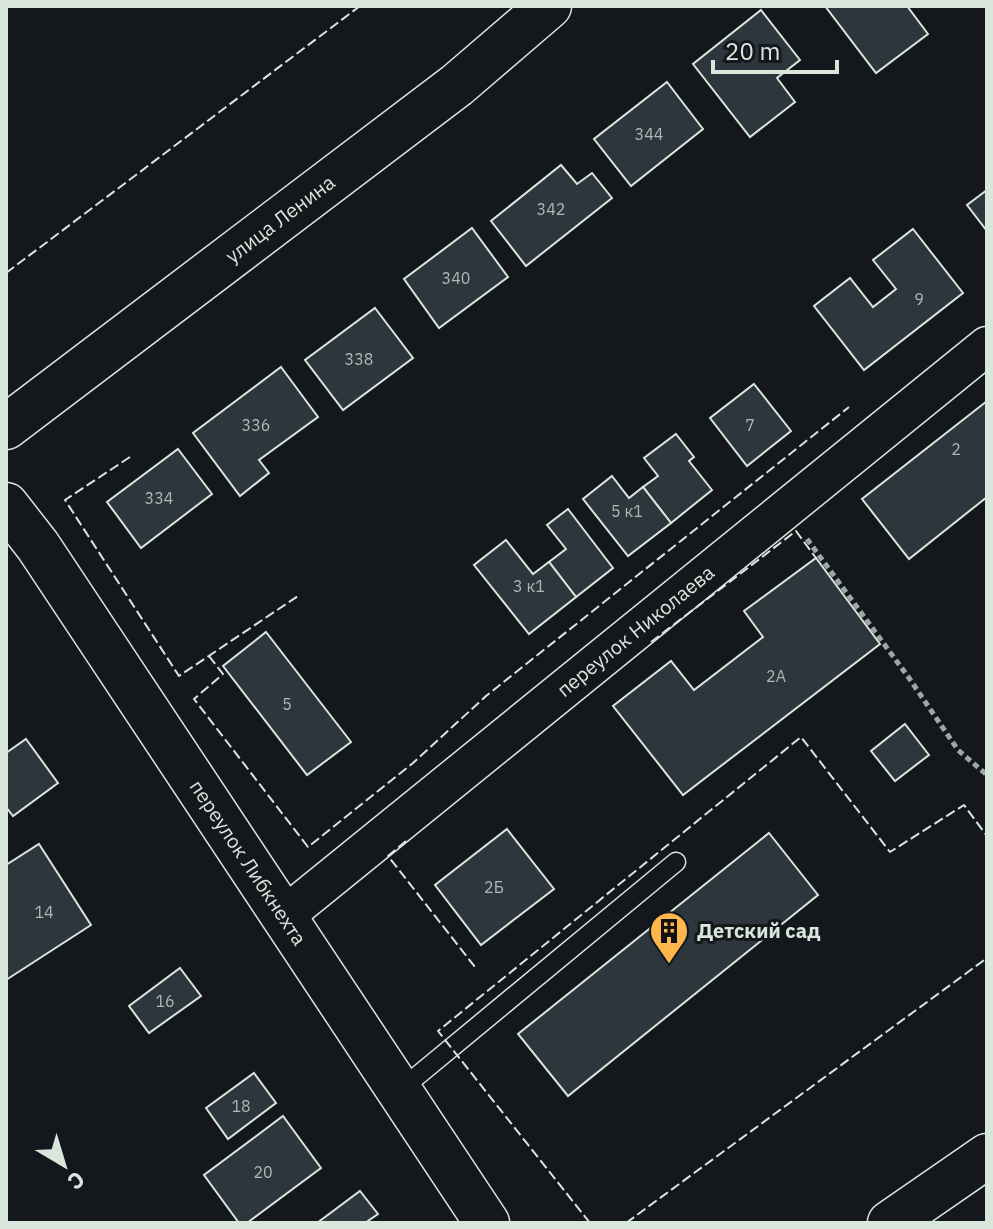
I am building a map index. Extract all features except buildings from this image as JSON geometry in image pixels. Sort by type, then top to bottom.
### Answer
[{"type":"main road","name":"улица Ленина","points":[[6,427],[457,85],[549,6]]},
{"type":"main road","name":"переулок Либкнехта","points":[[6,505],[38,546],[487,1223]]},
{"type":"main road","points":[[890,1223],[984,1163]]},
{"type":"street","name":"переулок Николаева","points":[[283,917],[987,346]]},
{"type":"lane","points":[[399,1091],[676,862]]},
{"type":"path","points":[[785,509],[958,750],[987,775]]},
{"type":"fence","points":[[6,273],[360,6]]},
{"type":"fence","points":[[209,656],[223,674],[194,699],[308,847],[413,763],[486,696],[849,407]]},
{"type":"fence","points":[[130,457],[65,500],[179,676],[298,596]]},
{"type":"fence","points":[[651,642],[796,531],[816,558]]},
{"type":"fence","points":[[590,1223],[438,1031],[801,737],[890,852],[964,805],[987,836]]},
{"type":"fence","points":[[406,841],[388,856],[475,967]]},
{"type":"fence","points":[[626,1223],[987,958]]},
{"type":"place","name":"Детский сад","points":[[669,965]]}]
